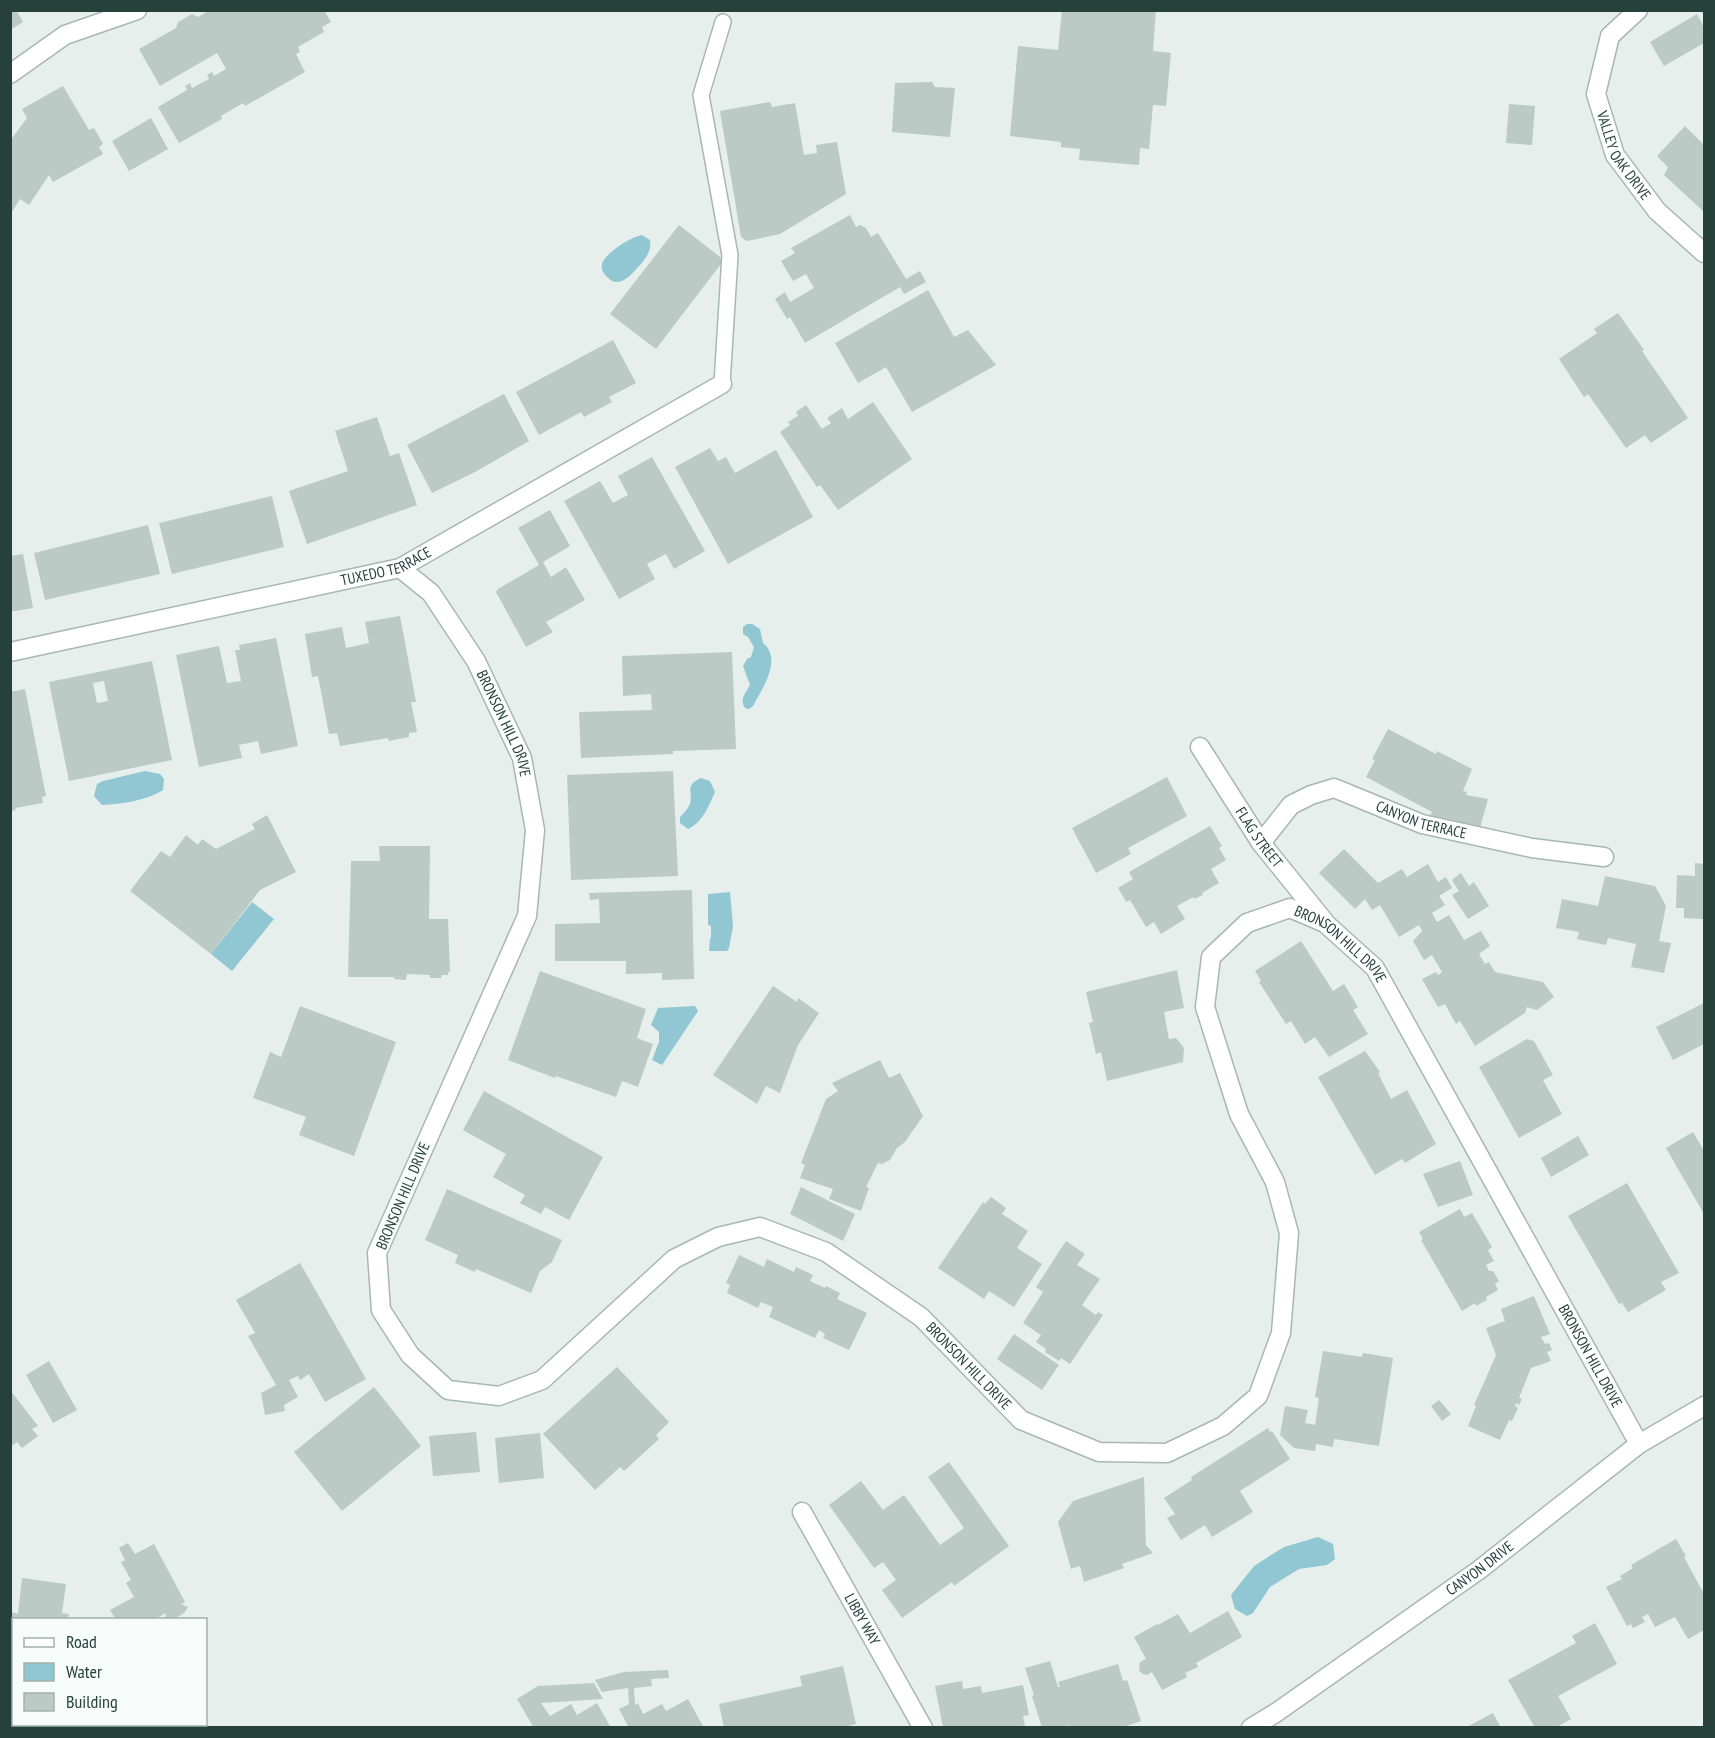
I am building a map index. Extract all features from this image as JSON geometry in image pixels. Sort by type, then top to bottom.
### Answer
[{"type":"street","points":[[10,74],[65,35],[136,10]]},
{"type":"street","name":"VALLEY OAK DRIVE","points":[[1638,10],[1610,36],[1596,94],[1615,155],[1657,211],[1704,253]]},
{"type":"street","name":"TUXEDO TERRACE","points":[[10,652],[400,568],[722,384]]},
{"type":"street","name":"BRONSON HILL DRIVE","points":[[400,568],[431,593],[476,661],[522,758],[535,830],[527,916],[377,1253],[381,1310],[410,1355],[448,1390],[499,1396],[542,1380],[674,1259],[718,1237],[760,1227],[826,1252],[921,1317],[1021,1420],[1099,1452],[1167,1453],[1223,1426],[1257,1396],[1281,1333],[1289,1233],[1275,1182],[1239,1114],[1205,1007],[1211,957],[1247,923],[1290,908],[1325,923],[1375,968],[1639,1444]]},
{"type":"street","name":"FLAG STREET","points":[[1200,747],[1261,843],[1325,923]]},
{"type":"street","name":"CANYON TERRACE","points":[[1261,843],[1291,805],[1311,795],[1334,788],[1422,824],[1532,848],[1604,857]]},
{"type":"street","name":"CANYON DRIVE","points":[[1251,1728],[1479,1570],[1639,1444],[1704,1406]]},
{"type":"street","name":"LIBBY WAY","points":[[802,1512],[923,1728]]},
{"type":"lane","points":[[722,384],[730,255],[701,95],[723,22]]},
{"type":"water","points":[[642,235],[650,240],[646,257],[625,280],[611,281],[602,268],[604,260],[619,246]]},
{"type":"water","points":[[747,624],[760,629],[763,643],[771,657],[769,674],[753,706],[749,709],[743,705],[744,696],[750,685],[743,666],[751,657],[754,647],[748,637],[743,634],[743,627]]},
{"type":"water","points":[[145,771],[160,774],[164,779],[163,790],[141,799],[109,805],[102,805],[94,796],[97,784],[103,781]]},
{"type":"water","points":[[701,778],[710,781],[715,792],[701,818],[688,829],[680,823],[680,817],[690,804],[692,784]]},
{"type":"water","points":[[730,892],[733,926],[729,948],[727,951],[709,951],[711,926],[708,925],[708,894]]},
{"type":"water","points":[[252,902],[274,919],[232,971],[211,954]]},
{"type":"water","points":[[695,1006],[698,1011],[662,1065],[652,1060],[659,1042],[659,1032],[651,1025],[658,1008]]},
{"type":"water","points":[[1318,1537],[1333,1544],[1335,1559],[1327,1565],[1299,1569],[1270,1587],[1253,1613],[1247,1616],[1235,1609],[1231,1595],[1254,1566],[1284,1547]]},
{"type":"building","points":[[10,10],[16,10],[23,22],[10,30]]},
{"type":"building","points":[[210,10],[324,10],[331,22],[322,27],[324,32],[298,47],[300,52],[296,54],[305,72],[245,106],[243,103],[221,116],[222,119],[179,143],[158,107],[187,90],[185,86],[190,83],[192,88],[209,79],[207,75],[212,72],[214,76],[226,69],[217,53],[160,86],[139,49],[176,28],[178,22],[192,14],[198,17]]},
{"type":"building","points":[[1062,10],[1156,10],[1153,51],[1171,53],[1166,106],[1153,105],[1149,149],[1140,148],[1139,165],[1079,160],[1080,149],[1061,147],[1061,142],[1010,136],[1018,46],[1058,50]]},
{"type":"building","points":[[1697,14],[1704,27],[1704,43],[1664,66],[1650,42]]},
{"type":"building","points":[[932,82],[935,87],[955,88],[950,137],[892,132],[895,83]]},
{"type":"building","points":[[63,86],[89,130],[94,128],[103,144],[99,147],[103,154],[53,182],[49,175],[29,205],[20,199],[10,215],[10,141],[27,118],[22,109]]},
{"type":"building","points":[[770,102],[772,107],[795,103],[804,155],[817,153],[816,145],[837,142],[846,194],[780,234],[747,241],[741,237],[720,111]]},
{"type":"building","points":[[1509,104],[1535,106],[1532,145],[1506,143]]},
{"type":"building","points":[[151,118],[168,149],[129,171],[112,141]]},
{"type":"building","points":[[1685,126],[1704,145],[1704,212],[1664,175],[1668,167],[1657,156]]},
{"type":"building","points":[[850,215],[856,227],[860,225],[866,228],[871,237],[878,233],[906,279],[920,271],[926,282],[904,294],[900,287],[805,343],[790,317],[787,319],[775,299],[785,292],[790,302],[814,288],[806,274],[793,281],[781,261],[795,253],[791,248]]},
{"type":"building","points":[[679,225],[724,260],[656,349],[610,314]]},
{"type":"building","points":[[928,290],[954,337],[968,330],[996,365],[912,412],[886,367],[858,383],[835,343]]},
{"type":"building","points":[[1618,313],[1688,418],[1651,443],[1645,435],[1626,448],[1588,394],[1584,397],[1559,359],[1597,333],[1594,329]]},
{"type":"building","points":[[613,340],[636,383],[609,397],[612,402],[584,417],[581,412],[539,435],[516,392]]},
{"type":"building","points":[[504,394],[529,441],[475,472],[432,493],[407,445]]},
{"type":"building","points":[[873,402],[912,459],[838,510],[820,485],[817,487],[780,432],[790,425],[788,422],[798,416],[796,412],[806,405],[822,429],[831,423],[827,418],[842,408],[848,419]]},
{"type":"building","points":[[377,417],[390,456],[399,453],[417,505],[307,544],[289,491],[348,471],[335,431]]},
{"type":"building","points":[[710,448],[718,461],[726,457],[735,473],[776,450],[813,517],[728,564],[675,467]]},
{"type":"building","points":[[652,457],[705,551],[674,569],[666,554],[647,564],[655,579],[619,599],[564,501],[600,481],[613,503],[628,495],[618,476]]},
{"type":"building","points":[[272,496],[284,547],[172,574],[159,523]]},
{"type":"building","points":[[550,510],[570,546],[543,562],[551,577],[566,567],[585,600],[546,622],[553,632],[526,647],[496,592],[539,565],[518,528]]},
{"type":"building","points":[[148,525],[160,574],[45,600],[34,553]]},
{"type":"building","points":[[23,554],[33,608],[10,612],[10,556]]},
{"type":"building","points":[[400,616],[416,702],[411,702],[417,732],[409,733],[409,737],[389,741],[388,738],[340,746],[337,733],[329,734],[318,676],[312,677],[305,634],[342,627],[346,648],[369,643],[365,622]]},
{"type":"building","points":[[276,638],[298,746],[261,754],[258,741],[239,745],[242,758],[199,767],[176,655],[219,646],[227,683],[241,681],[235,650],[240,650],[239,645]]},
{"type":"building","points":[[732,652],[736,749],[581,758],[579,712],[652,710],[651,694],[623,696],[622,656]]},
{"type":"building","points":[[152,661],[172,760],[69,781],[49,682]],"holes":[[[104,681],[108,701],[97,703],[93,683]]]},
{"type":"building","points":[[25,689],[46,796],[42,797],[43,803],[10,811],[10,692]]},
{"type":"building","points":[[1388,729],[1436,754],[1437,751],[1472,769],[1463,791],[1467,792],[1466,795],[1488,799],[1480,828],[1430,816],[1432,812],[1366,777],[1375,760],[1372,759]]},
{"type":"building","points":[[673,771],[678,876],[571,880],[567,775]]},
{"type":"building","points":[[1167,777],[1187,816],[1128,848],[1131,854],[1096,873],[1072,828]]},
{"type":"building","points":[[267,815],[296,872],[260,890],[211,954],[130,891],[161,851],[170,857],[186,835],[198,845],[202,839],[216,849],[255,829],[252,824]]},
{"type":"building","points":[[1210,826],[1222,846],[1219,848],[1226,860],[1211,869],[1219,883],[1202,893],[1203,895],[1194,899],[1193,897],[1177,906],[1185,919],[1161,934],[1154,922],[1146,927],[1130,900],[1126,902],[1118,888],[1133,879],[1129,872]]},
{"type":"building","points":[[379,846],[430,846],[429,919],[448,919],[450,972],[448,975],[442,975],[441,978],[430,978],[430,975],[407,974],[406,980],[394,979],[394,977],[348,977],[351,861],[380,861]]},
{"type":"building","points":[[1344,849],[1378,883],[1402,869],[1407,877],[1428,864],[1438,882],[1446,877],[1452,888],[1439,896],[1445,905],[1432,913],[1437,922],[1449,915],[1464,940],[1481,931],[1490,946],[1479,954],[1485,964],[1489,962],[1495,972],[1543,982],[1554,997],[1537,1010],[1527,1007],[1525,1013],[1475,1046],[1460,1021],[1456,1024],[1445,1004],[1438,1007],[1422,979],[1436,972],[1438,975],[1442,972],[1432,955],[1424,960],[1413,941],[1422,931],[1419,925],[1399,937],[1380,905],[1372,910],[1365,899],[1355,909],[1319,873]]},
{"type":"building","points":[[1695,863],[1704,864],[1704,919],[1684,918],[1684,908],[1676,908],[1677,875],[1695,876]]},
{"type":"building","points":[[1461,873],[1469,886],[1474,882],[1489,906],[1468,919],[1452,895],[1459,891],[1452,880]]},
{"type":"building","points":[[1605,876],[1655,886],[1666,906],[1659,941],[1671,943],[1664,973],[1631,967],[1636,944],[1608,938],[1606,945],[1577,939],[1579,932],[1556,928],[1562,899],[1598,906]]},
{"type":"building","points":[[692,890],[694,979],[662,980],[662,973],[626,974],[626,961],[555,961],[555,924],[600,923],[599,899],[590,900],[589,893]]},
{"type":"building","points":[[1301,941],[1333,991],[1344,984],[1358,1007],[1353,1010],[1368,1034],[1329,1057],[1315,1037],[1305,1044],[1291,1021],[1286,1024],[1259,982],[1261,981],[1255,971]]},
{"type":"building","points":[[1177,970],[1184,1008],[1164,1012],[1169,1039],[1176,1038],[1184,1048],[1183,1062],[1107,1081],[1101,1052],[1096,1054],[1089,1023],[1093,1022],[1086,992]]},
{"type":"building","points":[[540,971],[646,1009],[637,1038],[653,1044],[638,1087],[622,1081],[616,1097],[508,1060]]},
{"type":"building","points":[[773,986],[797,1002],[798,998],[819,1013],[798,1045],[780,1093],[766,1086],[757,1104],[713,1075]]},
{"type":"building","points":[[1704,1003],[1704,1044],[1673,1060],[1656,1027]]},
{"type":"building","points":[[300,1006],[396,1042],[354,1156],[299,1135],[306,1117],[253,1098],[270,1052],[281,1057]]},
{"type":"building","points":[[1527,1039],[1534,1041],[1553,1075],[1543,1080],[1562,1114],[1519,1138],[1479,1067]]},
{"type":"building","points":[[1365,1051],[1380,1072],[1378,1073],[1391,1099],[1407,1090],[1436,1144],[1405,1163],[1402,1159],[1375,1175],[1318,1077]]},
{"type":"building","points":[[880,1060],[889,1078],[900,1073],[923,1116],[890,1160],[882,1164],[878,1163],[866,1187],[869,1188],[861,1211],[829,1199],[833,1189],[800,1178],[805,1165],[801,1163],[826,1099],[838,1091],[832,1083]]},
{"type":"building","points":[[484,1091],[603,1157],[569,1220],[545,1207],[541,1214],[520,1203],[525,1195],[493,1177],[506,1154],[463,1130]]},
{"type":"building","points":[[1693,1132],[1704,1151],[1704,1214],[1666,1148]]},
{"type":"building","points":[[1578,1136],[1589,1155],[1551,1177],[1541,1158]]},
{"type":"building","points":[[1460,1161],[1473,1195],[1438,1207],[1423,1174]]},
{"type":"building","points":[[1627,1183],[1679,1273],[1661,1282],[1666,1290],[1628,1312],[1622,1303],[1619,1304],[1568,1216]]},
{"type":"building","points":[[801,1187],[855,1214],[843,1241],[790,1214]]},
{"type":"building","points":[[447,1189],[562,1240],[552,1262],[540,1271],[531,1293],[476,1269],[475,1272],[455,1263],[458,1255],[425,1240]]},
{"type":"building","points":[[991,1197],[1006,1208],[1002,1214],[1028,1231],[1017,1248],[1042,1264],[1014,1307],[989,1291],[984,1299],[938,1268],[983,1202],[985,1204]]},
{"type":"building","points":[[1460,1209],[1464,1217],[1472,1213],[1492,1247],[1488,1250],[1494,1261],[1486,1265],[1499,1281],[1495,1284],[1498,1290],[1486,1297],[1487,1300],[1476,1306],[1475,1303],[1462,1311],[1421,1240],[1423,1239],[1419,1232]]},
{"type":"building","points":[[1066,1241],[1085,1254],[1077,1265],[1100,1279],[1082,1305],[1096,1315],[1098,1312],[1103,1315],[1070,1364],[1061,1358],[1059,1361],[1045,1352],[1046,1349],[1036,1342],[1041,1335],[1023,1323],[1043,1292],[1036,1287]]},
{"type":"building","points":[[739,1255],[764,1267],[767,1259],[794,1272],[796,1267],[813,1275],[810,1281],[840,1293],[837,1299],[867,1313],[849,1350],[823,1338],[825,1334],[819,1330],[815,1338],[769,1317],[773,1307],[761,1302],[758,1308],[727,1293],[730,1285],[726,1283]]},
{"type":"building","points":[[300,1263],[366,1379],[325,1402],[309,1374],[300,1380],[298,1376],[289,1380],[298,1397],[284,1405],[285,1411],[265,1415],[261,1393],[276,1385],[248,1336],[255,1333],[236,1300]]},
{"type":"building","points":[[1534,1296],[1550,1334],[1541,1337],[1545,1344],[1549,1343],[1552,1350],[1547,1352],[1551,1361],[1531,1368],[1519,1398],[1522,1399],[1519,1405],[1516,1403],[1515,1406],[1518,1408],[1512,1421],[1509,1420],[1500,1440],[1468,1426],[1476,1406],[1474,1405],[1496,1355],[1486,1328],[1505,1321],[1501,1309]]},
{"type":"building","points":[[1014,1334],[1059,1365],[1042,1390],[997,1359]]},
{"type":"building","points":[[1323,1351],[1362,1357],[1363,1353],[1393,1358],[1379,1446],[1334,1439],[1333,1447],[1316,1444],[1315,1451],[1294,1448],[1280,1435],[1285,1406],[1308,1410],[1305,1423],[1315,1425],[1319,1398],[1315,1397]]},
{"type":"building","points":[[49,1361],[77,1410],[53,1423],[26,1375]]},
{"type":"building","points":[[617,1367],[669,1422],[656,1435],[659,1439],[624,1471],[620,1467],[595,1490],[543,1434]]},
{"type":"building","points":[[374,1387],[421,1446],[342,1511],[294,1452]]},
{"type":"building","points":[[10,1390],[38,1426],[32,1429],[38,1436],[22,1448],[17,1442],[10,1447]]},
{"type":"building","points":[[1439,1400],[1451,1414],[1442,1421],[1431,1406]]},
{"type":"building","points":[[1268,1428],[1290,1459],[1240,1491],[1253,1512],[1212,1537],[1205,1525],[1181,1540],[1167,1518],[1175,1514],[1164,1498],[1192,1480],[1191,1477]]},
{"type":"building","points":[[476,1432],[480,1472],[433,1476],[429,1436]]},
{"type":"building","points":[[540,1433],[544,1478],[499,1483],[495,1438]]},
{"type":"building","points":[[949,1462],[1009,1546],[954,1586],[952,1582],[902,1618],[882,1590],[896,1580],[883,1562],[874,1568],[829,1505],[861,1481],[883,1510],[904,1495],[940,1545],[964,1528],[928,1477]]},
{"type":"building","points":[[1144,1477],[1146,1545],[1153,1553],[1122,1564],[1124,1568],[1084,1582],[1080,1566],[1071,1569],[1058,1522],[1073,1501]]},
{"type":"building","points":[[1676,1539],[1704,1594],[1704,1630],[1688,1639],[1675,1617],[1655,1627],[1648,1614],[1642,1617],[1645,1622],[1633,1628],[1631,1624],[1627,1626],[1606,1587],[1622,1579],[1620,1576],[1633,1568],[1631,1565]]},
{"type":"building","points":[[128,1543],[135,1554],[154,1544],[185,1602],[181,1604],[188,1607],[184,1613],[176,1618],[165,1618],[166,1613],[157,1618],[115,1618],[110,1610],[134,1597],[126,1583],[131,1580],[121,1562],[125,1560],[119,1548]]},
{"type":"building","points":[[22,1578],[66,1584],[62,1613],[69,1614],[68,1618],[12,1618],[12,1659],[10,1659],[10,1621],[12,1612],[18,1614]]},
{"type":"building","points":[[1228,1611],[1242,1637],[1196,1663],[1198,1667],[1185,1673],[1187,1677],[1162,1690],[1152,1672],[1147,1675],[1139,1671],[1140,1662],[1146,1659],[1134,1637],[1178,1614],[1190,1633]]},
{"type":"building","points":[[1595,1623],[1617,1664],[1558,1696],[1571,1719],[1555,1728],[1535,1728],[1508,1680],[1576,1643],[1572,1636]]},
{"type":"building","points":[[1050,1661],[1058,1687],[1060,1687],[1058,1682],[1118,1664],[1123,1681],[1127,1680],[1141,1721],[1120,1728],[1111,1728],[1111,1726],[1069,1728],[1068,1725],[1061,1728],[1042,1728],[1025,1668]]},
{"type":"building","points":[[843,1666],[856,1724],[841,1728],[724,1728],[719,1704],[802,1686],[800,1676]]},
{"type":"building","points":[[668,1670],[669,1678],[651,1679],[652,1686],[634,1688],[635,1705],[638,1703],[643,1714],[662,1704],[666,1711],[688,1699],[704,1728],[629,1728],[619,1709],[629,1704],[628,1688],[602,1692],[595,1680],[624,1672]]},
{"type":"building","points":[[962,1681],[963,1689],[981,1686],[982,1693],[1023,1685],[1029,1715],[1023,1716],[1025,1726],[943,1728],[935,1686]]},
{"type":"building","points":[[594,1683],[603,1699],[541,1703],[550,1716],[571,1704],[577,1715],[597,1703],[611,1728],[534,1728],[517,1699],[538,1686]]},
{"type":"building","points":[[1493,1713],[1501,1728],[1465,1728]]},
{"type":"building","points":[[18,1726],[131,1726],[131,1728],[18,1728]]}]
